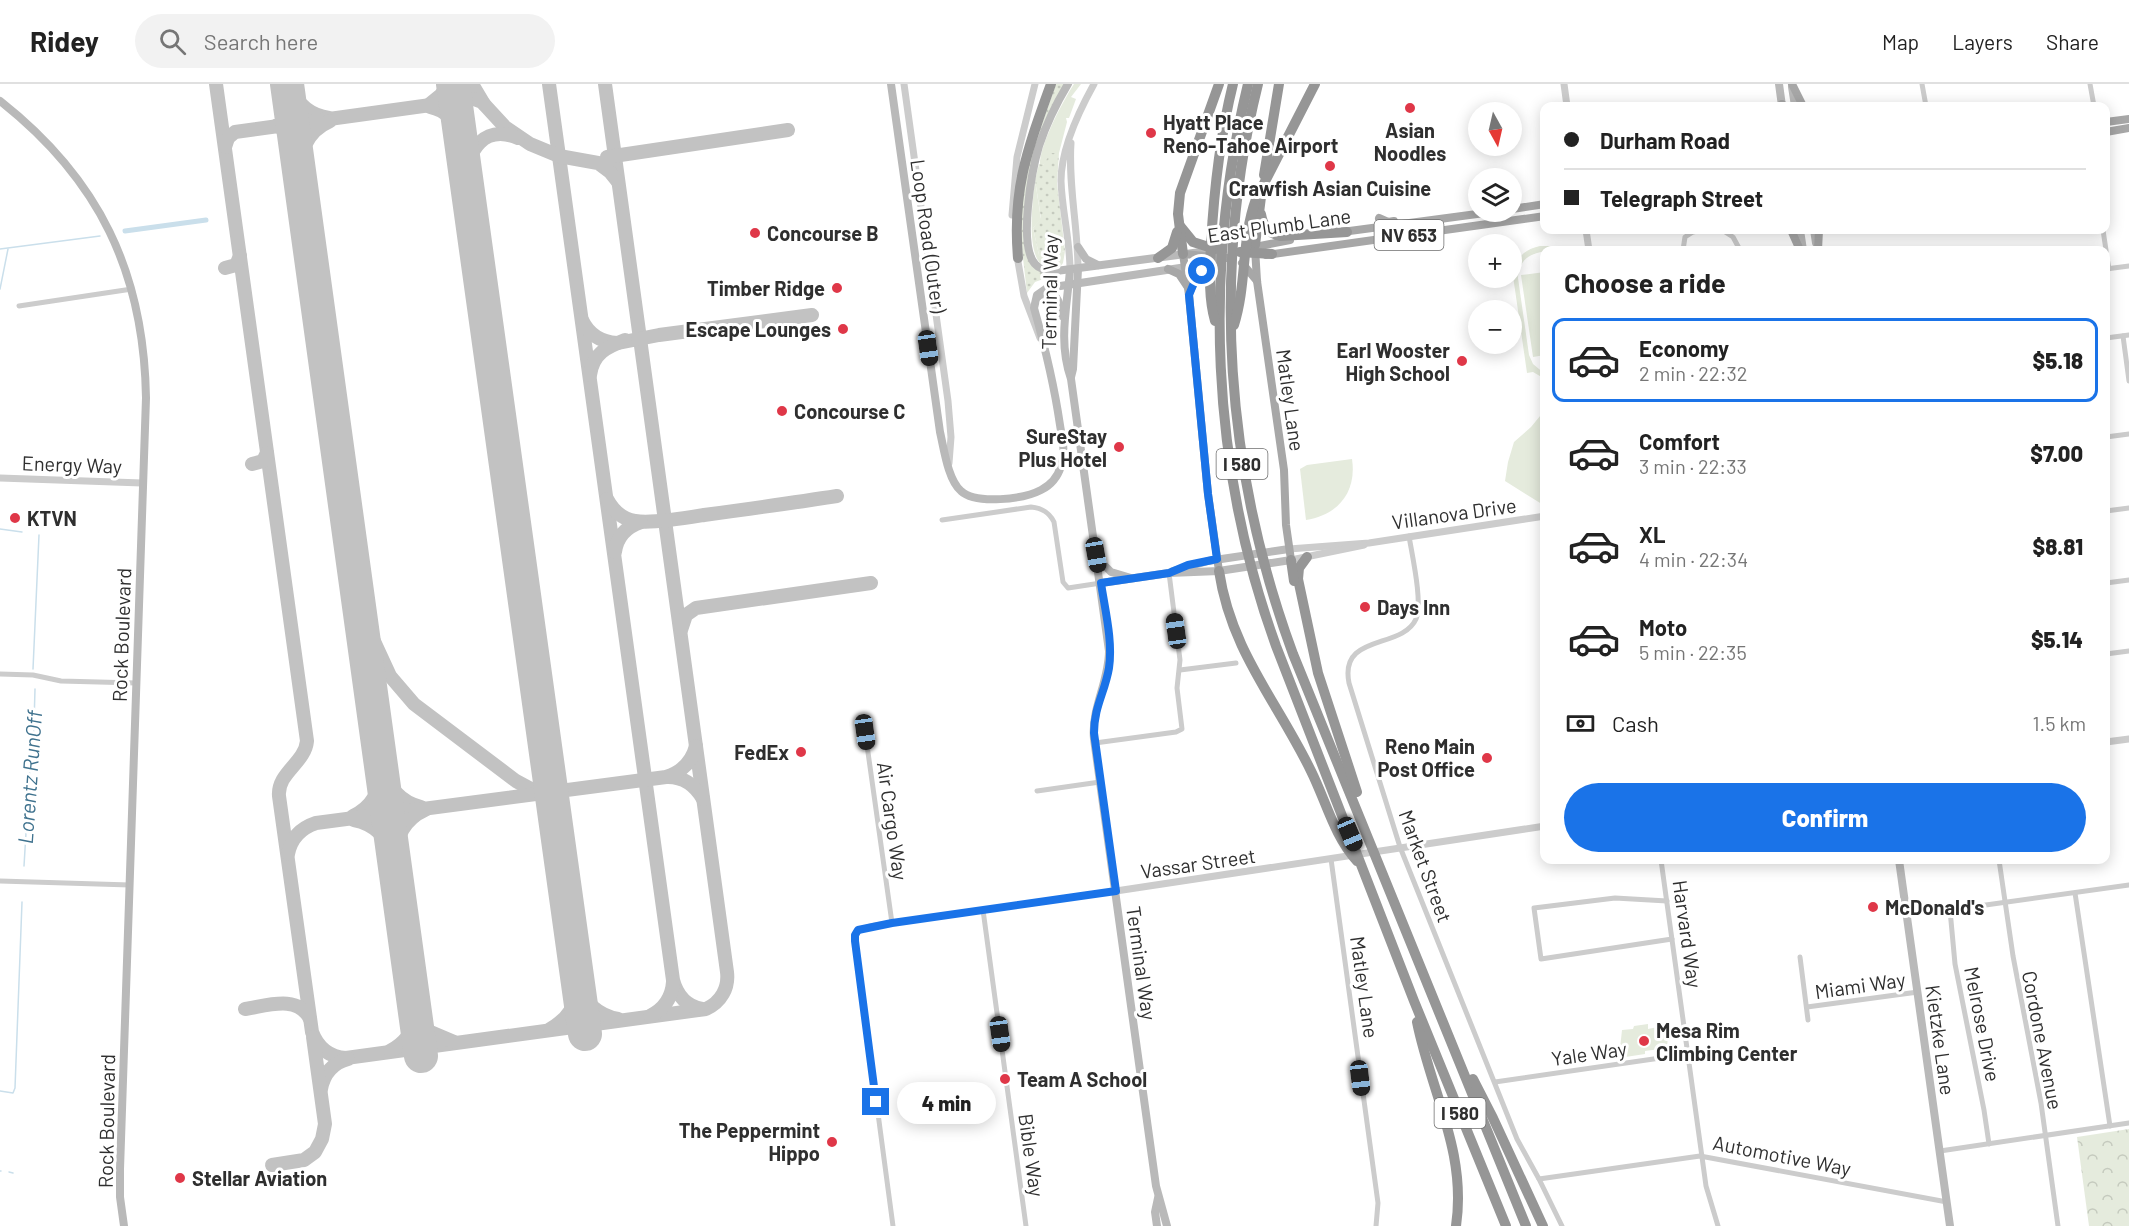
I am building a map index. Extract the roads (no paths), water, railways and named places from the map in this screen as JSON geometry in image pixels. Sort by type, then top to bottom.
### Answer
[{"type":"highway","points":[[1018,258],[1017,215],[1020,177],[1051,84]]},
{"type":"highway","points":[[1183,254],[1178,204],[1180,193],[1220,84]]},
{"type":"highway","points":[[1220,338],[1211,305],[1212,220],[1219,154],[1233,84]]},
{"type":"highway","name":"I 580","points":[[1248,84],[1235,147],[1231,211],[1231,334],[1233,389],[1241,454],[1253,518],[1272,591],[1293,654],[1368,831],[1382,872],[1526,1226]]},
{"type":"highway","name":"I 580","points":[[1258,84],[1221,254],[1222,393],[1240,512],[1258,592],[1345,836],[1364,870],[1414,1001],[1506,1226]]},
{"type":"highway","points":[[1255,250],[1279,84]]},
{"type":"highway","points":[[1231,334],[1240,306],[1245,244],[1251,211],[1315,84]]},
{"type":"highway","points":[[1260,204],[1262,222],[1268,231],[1276,235],[1285,237],[1347,232]]},
{"type":"highway","points":[[1179,223],[1193,242],[1222,253],[1236,256],[1255,250],[1272,254]]},
{"type":"highway","points":[[1158,258],[1172,248],[1179,223]]},
{"type":"highway","points":[[1307,557],[1299,568],[1298,579],[1313,657]]},
{"type":"highway","points":[[1291,561],[1306,639],[1368,831]]},
{"type":"highway","points":[[1219,571],[1234,631],[1248,661],[1308,765],[1345,836]]},
{"type":"highway","points":[[1414,1001],[1424,1053],[1453,1146],[1458,1183],[1456,1226]]},
{"type":"highway","points":[[1455,1051],[1486,1104],[1542,1226]]},
{"type":"main road","name":"Loop Road (Outer)","points":[[891,84],[938,422],[952,476],[964,494],[977,500],[991,500],[1032,493],[1042,489],[1053,480],[1060,470],[1063,452],[1054,383],[1047,350]]},
{"type":"main road","points":[[1068,84],[1039,147],[1029,189],[1028,221],[1030,254],[1035,264],[1048,271],[1074,269]]},
{"type":"main road","points":[[1779,84],[1781,102]]},
{"type":"main road","points":[[1792,84],[1794,102]]},
{"type":"main road","points":[[1792,84],[1801,102]]},
{"type":"main road","name":"Rock Boulevard","points":[[0,101],[40,134],[61,157],[96,207],[112,237],[132,289],[141,326],[145,361],[146,398],[120,1188],[123,1222],[116,1226]]},
{"type":"main road","points":[[2110,121],[2129,118]]},
{"type":"main road","points":[[2110,131],[2129,128]]},
{"type":"main road","points":[[1522,207],[1540,205]]},
{"type":"main road","name":"East Plumb Lane","points":[[1222,253],[1255,250],[1268,243],[1347,232],[1379,223],[1468,215]]},
{"type":"main road","name":"East Plumb Lane","points":[[1272,254],[1540,217]]},
{"type":"main road","points":[[1284,253],[1299,248],[1377,236],[1379,223]]},
{"type":"main road","points":[[1078,247],[1081,254],[1089,261],[1102,266]]},
{"type":"main road","name":"Matley Lane","points":[[1255,250],[1257,281],[1284,470],[1286,521],[1291,561]]},
{"type":"main road","points":[[1219,571],[1208,494],[1189,292],[1183,254],[1222,253]]},
{"type":"main road","points":[[1189,292],[1196,278],[1222,253]]},
{"type":"main road","name":"East Plumb Lane","points":[[1074,269],[1183,254]]},
{"type":"main road","points":[[1236,256],[1257,281]]},
{"type":"main road","name":"East Plumb Lane","points":[[1068,284],[1215,262],[1236,256]]},
{"type":"main road","points":[[1168,268],[1179,274],[1189,292]]},
{"type":"main road","name":"Terminal Way","points":[[1071,379],[1079,282],[1074,269]]},
{"type":"main road","name":"Terminal Way","points":[[1074,269],[1068,284],[1064,332],[1065,358],[1071,379],[1101,583],[1109,662],[1106,682],[1095,711],[1095,743],[1158,1198],[1164,1210],[1167,1226]]},
{"type":"main road","points":[[1047,350],[1034,301],[1041,290],[1068,284]]},
{"type":"main road","points":[[1035,311],[1036,303],[1041,295],[1047,292],[1054,295],[1060,305],[1064,332]]},
{"type":"main road","name":"Villanova Drive","points":[[1169,573],[1188,565],[1217,559],[1289,549]]},
{"type":"main road","points":[[1096,555],[1111,572],[1132,579]]},
{"type":"main road","name":"Villanova Drive","points":[[1101,583],[1169,573],[1219,571],[1291,561]]},
{"type":"main road","name":"Kietzke Lane","points":[[1900,864],[1950,1226]]},
{"type":"main road","name":"Terminal Way","points":[[1157,1226],[1155,1212],[1158,1198]]},
{"type":"street","points":[[904,84],[948,402],[951,437],[949,463]]},
{"type":"street","points":[[1035,84],[1015,168],[1012,220],[1026,303],[1035,329],[1047,350]]},
{"type":"street","name":"Terminal Way","points":[[1074,269],[1061,177],[1066,152],[1079,114],[1094,84]]},
{"type":"street","points":[[1564,84],[1566,102]]},
{"type":"street","points":[[1922,84],[1925,102]]},
{"type":"street","points":[[2090,84],[2093,102]]},
{"type":"street","name":"Terminal Way","points":[[1072,134],[1071,185],[1078,247],[1074,269]]},
{"type":"street","points":[[1684,246],[1685,237],[1691,234]]},
{"type":"street","points":[[1728,234],[1733,237],[1738,246]]},
{"type":"street","points":[[2110,269],[2129,266]]},
{"type":"street","points":[[20,306],[132,289]]},
{"type":"street","points":[[2110,337],[2126,335],[2129,381]]},
{"type":"street","points":[[2110,436],[2129,434]]},
{"type":"street","name":"Energy Way","points":[[0,478],[142,483]]},
{"type":"street","points":[[942,520],[1031,507],[1040,508],[1050,515],[1055,526],[1063,582],[1068,588],[1101,583]]},
{"type":"street","points":[[2110,511],[2129,508]]},
{"type":"street","name":"Villanova Drive","points":[[1289,549],[1369,543],[1540,517]]},
{"type":"street","name":"Market Street","points":[[1409,536],[1419,605],[1416,617],[1405,631],[1359,650],[1351,660],[1348,670],[1349,683],[1400,847],[1517,1139],[1562,1226]]},
{"type":"street","name":"Villanova Drive","points":[[1291,561],[1347,550],[1369,543]]},
{"type":"street","points":[[1095,743],[1180,732],[1182,723],[1177,688],[1180,670],[1169,573]]},
{"type":"street","points":[[2110,582],[2129,580]]},
{"type":"street","points":[[2110,653],[2129,651]]},
{"type":"street","points":[[1180,670],[1236,663]]},
{"type":"street","points":[[0,674],[33,675],[61,681],[136,683]]},
{"type":"street","name":"Air Cargo Way","points":[[864,724],[892,923]]},
{"type":"street","points":[[2110,741],[2129,739]]},
{"type":"street","points":[[1037,791],[1100,782]]},
{"type":"street","name":"Vassar Street","points":[[893,1226],[855,941],[856,933],[861,928],[1540,827]]},
{"type":"street","name":"Matley Lane","points":[[1331,859],[1378,1203],[1376,1226]]},
{"type":"street","name":"Harvard Way","points":[[1662,864],[1706,1186],[1718,1226]]},
{"type":"street","name":"Cordone Avenue","points":[[2000,864],[2058,1226]]},
{"type":"street","points":[[0,881],[130,885]]},
{"type":"street","points":[[2005,903],[2129,885]]},
{"type":"street","points":[[2075,893],[2110,1126]]},
{"type":"street","points":[[1667,902],[1615,898],[1534,908],[1541,959],[1672,939]]},
{"type":"street","name":"Melrose Drive","points":[[1989,1144],[1955,964],[1950,910],[2005,903]]},
{"type":"street","name":"Bible Way","points":[[983,910],[1026,1226]]},
{"type":"street","points":[[1800,957],[1808,1020]]},
{"type":"street","name":"Miami Way","points":[[1807,1007],[1918,992]]},
{"type":"street","name":"Yale Way","points":[[1495,1082],[1688,1054]]},
{"type":"street","points":[[1940,1151],[2129,1123]]},
{"type":"street","name":"Automotive Way","points":[[1539,1179],[1702,1156],[1947,1202]]},
{"type":"waterway","points":[[125,231],[206,220]]},
{"type":"waterway","points":[[0,249],[100,236]]},
{"type":"waterway","name":"Lorentz RunOff","points":[[0,289],[8,249]]},
{"type":"waterway","name":"Lorentz RunOff","points":[[0,529],[22,532]]},
{"type":"waterway","name":"Lorentz RunOff","points":[[33,669],[39,535]]},
{"type":"waterway","name":"Lorentz RunOff","points":[[24,866],[30,766],[33,759],[35,689]]},
{"type":"waterway","name":"Lorentz RunOff","points":[[0,1091],[13,1093],[15,1088],[22,902]]},
{"type":"waterway","name":"Lorentz RunOff","points":[[9,1172],[13,1173]]},
{"type":"place","name":"Asian Noodles","points":[[1410,108]]},
{"type":"place","name":"Hyatt Place Reno-Tahoe Airport","points":[[1151,133]]},
{"type":"place","name":"Crawfish Asian Cuisine","points":[[1330,166]]},
{"type":"place","name":"Concourse B","points":[[755,233]]},
{"type":"place","name":"Timber Ridge","points":[[837,288]]},
{"type":"place","name":"Escape Lounges","points":[[843,329]]},
{"type":"place","name":"Earl Wooster High School","points":[[1462,361]]},
{"type":"place","name":"Concourse C","points":[[782,411]]},
{"type":"place","name":"SureStay Plus Hotel","points":[[1119,447]]},
{"type":"place","name":"KTVN","points":[[15,518]]},
{"type":"place","name":"Days Inn","points":[[1365,607]]},
{"type":"place","name":"FedEx","points":[[801,752]]},
{"type":"place","name":"Reno Main Post Office","points":[[1487,758]]},
{"type":"place","name":"McDonald's","points":[[1873,907]]},
{"type":"place","name":"Mesa Rim Climbing Center","points":[[1644,1041]]},
{"type":"place","name":"Team A School","points":[[1005,1079]]},
{"type":"place","name":"The Peppermint Hippo","points":[[832,1142]]},
{"type":"place","name":"Stellar Aviation","points":[[180,1178]]}]
